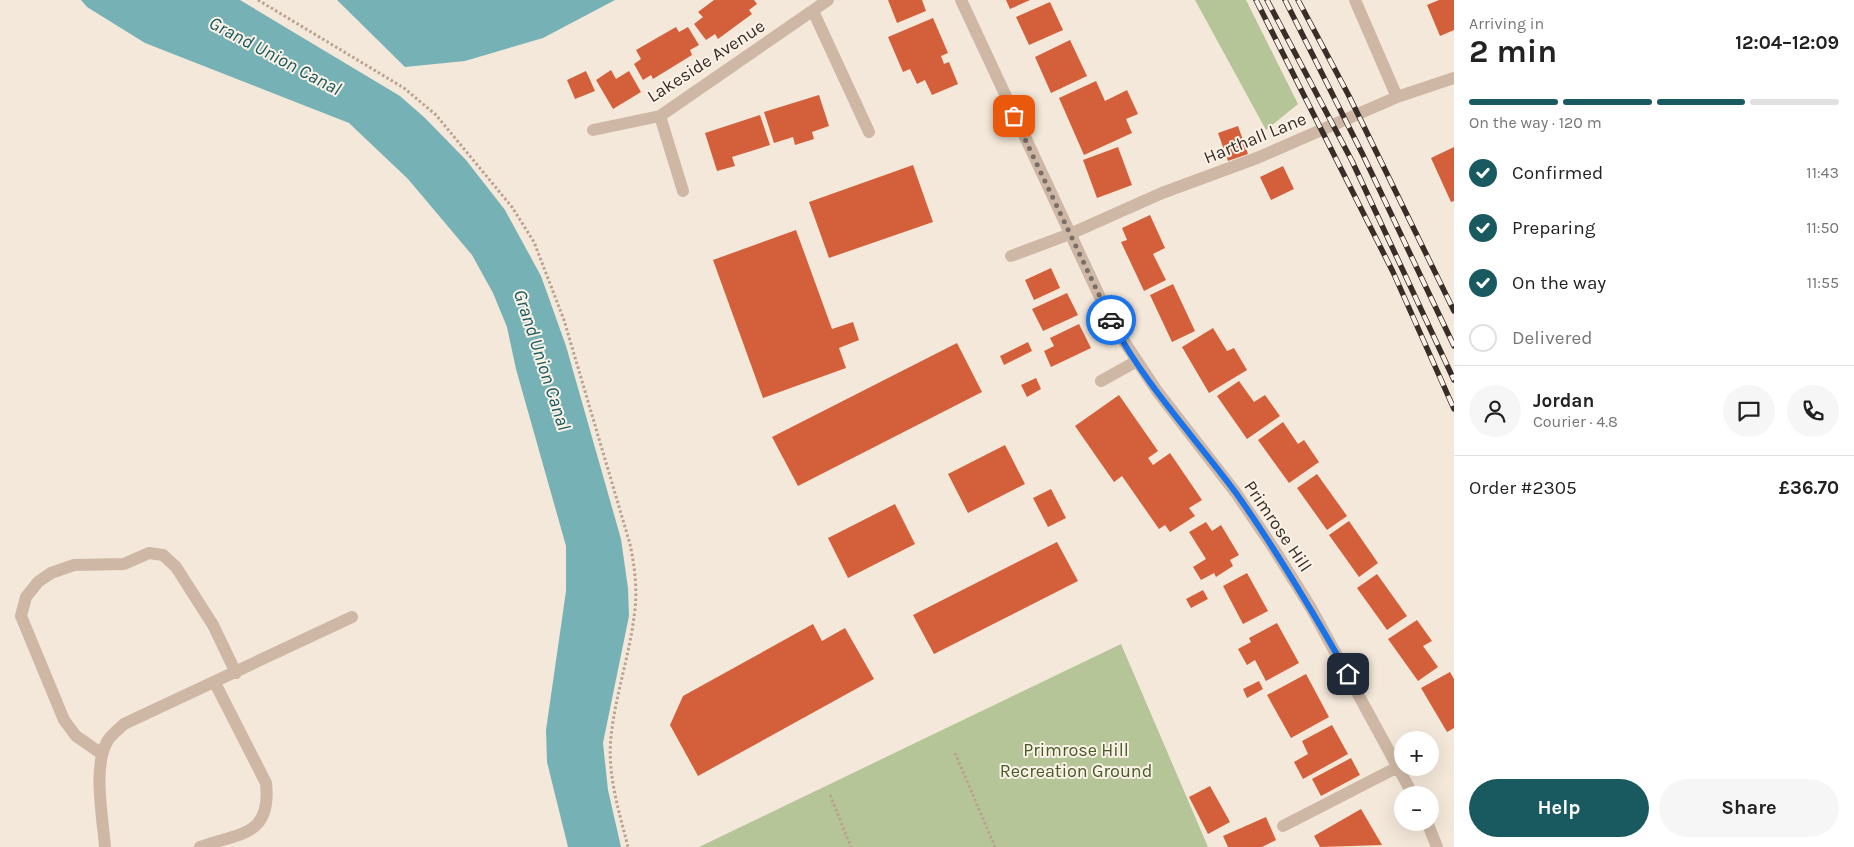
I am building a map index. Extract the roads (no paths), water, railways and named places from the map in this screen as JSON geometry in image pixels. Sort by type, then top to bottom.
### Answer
[{"type":"street","name":"Lakeside Avenue","points":[[593,130],[660,116],[828,0]]},
{"type":"street","name":"Primrose Hill","points":[[961,0],[1112,323],[1157,391],[1236,493],[1274,549],[1311,608],[1394,760]]},
{"type":"street","points":[[1355,0],[1398,97]]},
{"type":"street","points":[[813,11],[869,132]]},
{"type":"street","name":"Harthall Lane","points":[[1011,256],[1070,234],[1162,193],[1257,158],[1398,97],[1454,78]]},
{"type":"street","points":[[660,116],[683,191]]},
{"type":"street","points":[[1101,381],[1137,361]]},
{"type":"street","points":[[102,754],[76,736],[64,720],[21,616],[26,597],[38,582],[51,572],[74,565],[124,564],[149,553],[163,555],[182,575],[213,625],[236,673]]},
{"type":"street","points":[[105,847],[100,778],[102,754],[108,740],[124,724],[215,683],[352,617]]},
{"type":"street","points":[[200,847],[252,830],[260,822],[268,796],[266,783],[215,683]]},
{"type":"street","points":[[1283,826],[1394,769]]},
{"type":"street","points":[[1431,831],[1437,847]]},
{"type":"water","name":"Grand Union Canal","points":[[81,0],[240,0],[400,96],[425,118],[466,160],[505,210],[541,276],[566,346],[621,539],[628,588],[629,616],[603,743],[608,790],[621,847],[568,847],[547,762],[546,730],[566,591],[566,546],[516,369],[507,327],[493,293],[472,255],[408,179],[349,123],[145,43],[87,7]]},
{"type":"water","points":[[337,0],[615,0],[543,38],[465,61],[405,67]]},
{"type":"railway","points":[[1256,0],[1393,272],[1454,409]]},
{"type":"railway","points":[[1267,0],[1352,161],[1454,380]]},
{"type":"railway","points":[[1285,0],[1363,155],[1454,346]]},
{"type":"railway","points":[[1298,0],[1349,96],[1454,311]]},
{"type":"park label","name":"Primrose Hill Recreation Ground","points":[[1076,760]]}]
